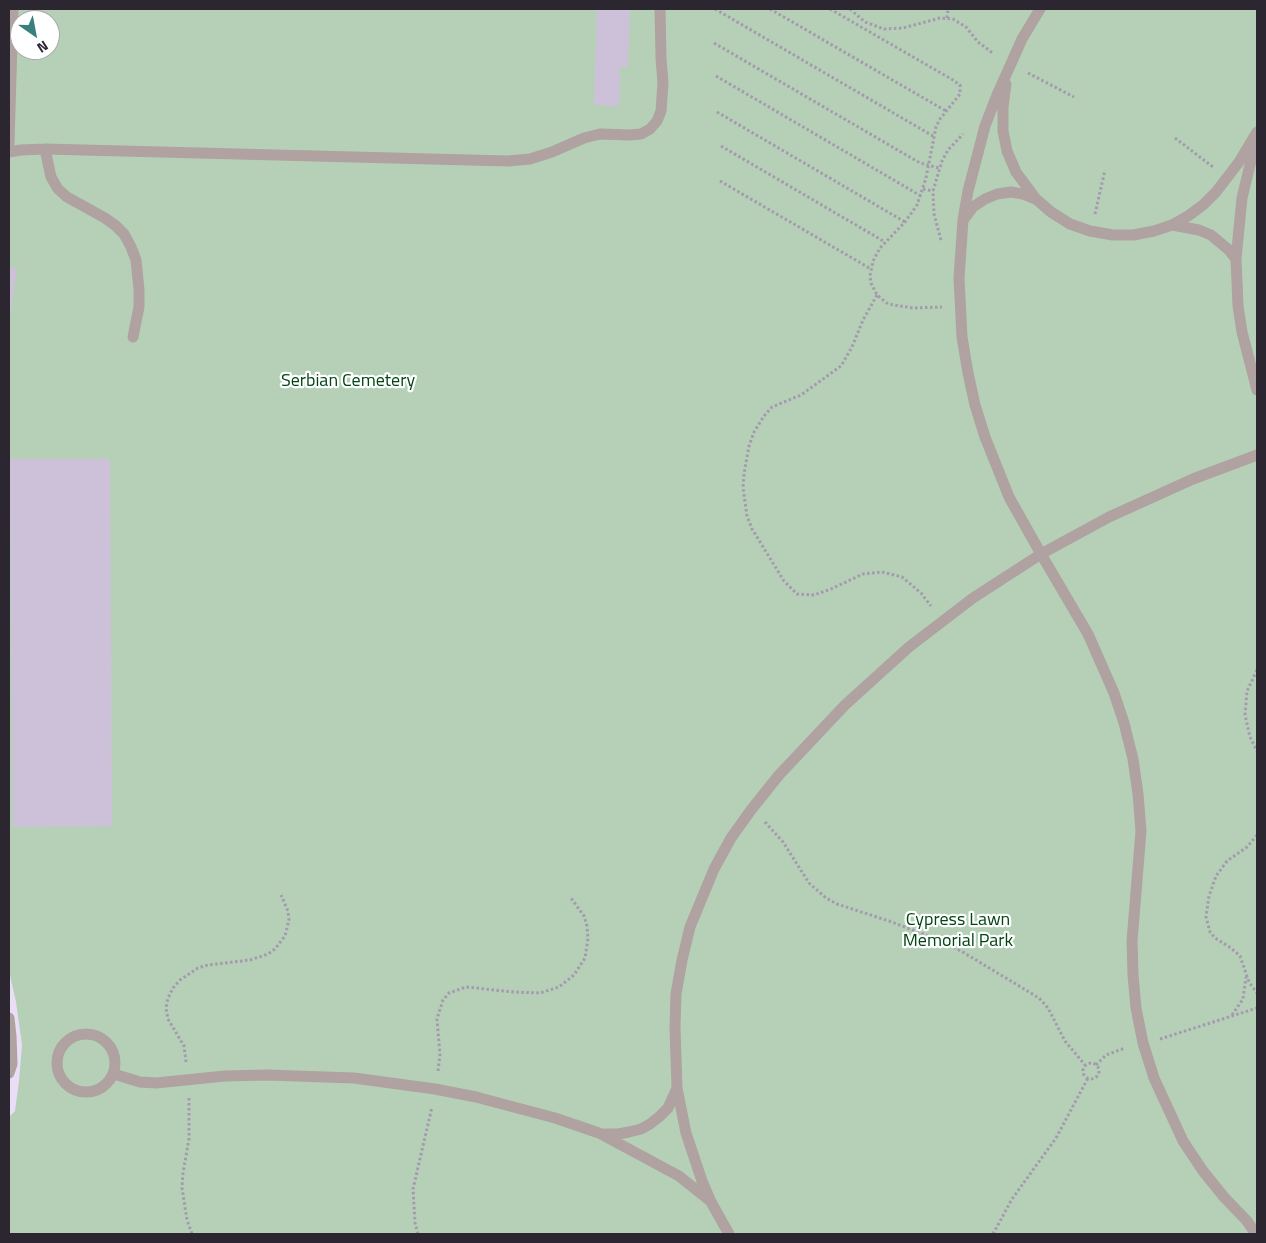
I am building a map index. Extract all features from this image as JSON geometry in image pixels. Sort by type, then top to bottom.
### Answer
[{"type":"lane","points":[[9,144],[13,9]]},
{"type":"lane","points":[[9,152],[45,149],[508,161],[552,152],[584,138],[600,134],[641,134],[650,129],[661,111],[663,83],[660,9]]},
{"type":"lane","points":[[1040,9],[1022,39],[1011,63],[985,126],[974,162],[963,220],[959,278],[962,337],[968,373],[974,405],[1009,498],[1088,634],[1102,663],[1119,708],[1133,759],[1141,831],[1132,941],[1133,975],[1136,1008],[1143,1043],[1154,1078],[1175,1125],[1193,1156],[1203,1171],[1256,1234]]},
{"type":"lane","points":[[1011,63],[1003,107],[1004,138],[1007,152],[1016,172],[1036,199],[1052,212],[1070,224],[1090,232],[1133,235],[1172,225],[1203,205],[1227,179],[1257,132]]},
{"type":"lane","points":[[1257,138],[1246,182],[1236,258],[1238,306],[1242,332],[1257,390]]},
{"type":"lane","points":[[45,149],[51,178],[58,189],[66,197],[116,226],[124,234],[131,247],[136,260],[139,290],[139,307],[133,337]]},
{"type":"lane","points":[[963,220],[973,207],[997,194],[1011,192],[1036,199]]},
{"type":"lane","points":[[1172,225],[1199,230],[1211,235],[1236,258]]},
{"type":"lane","points":[[729,1234],[712,1202],[693,1158],[677,1088],[675,1051],[676,994],[690,927],[714,869],[731,838],[751,810],[792,761],[845,705],[909,647],[942,621],[1000,579],[1100,521],[1193,479],[1257,455]]},
{"type":"lane","points":[[9,1018],[12,1064],[9,1073]]},
{"type":"lane","points":[[85,1033],[104,1039],[115,1055],[116,1065],[114,1074],[109,1082],[93,1092],[75,1090],[66,1085],[60,1077],[57,1068],[57,1059],[61,1048],[67,1041],[85,1033]]},
{"type":"lane","points":[[114,1074],[140,1082],[156,1083],[242,1076],[354,1078],[435,1089],[513,1106],[599,1133],[679,1176],[712,1202]]},
{"type":"lane","points":[[599,1133],[618,1134],[641,1129],[659,1118],[668,1108],[677,1088]]},
{"type":"path","points":[[715,9],[933,136]]},
{"type":"path","points":[[770,9],[946,111]]},
{"type":"path","points":[[830,9],[960,86],[960,94],[936,127],[921,196],[905,222],[876,254],[871,269],[870,283],[877,295],[888,304],[902,307],[960,307]]},
{"type":"path","points":[[850,9],[857,17],[875,27],[893,29],[947,18],[960,22],[985,49],[1074,97]]},
{"type":"path","points":[[947,18],[948,9]]},
{"type":"path","points":[[862,27],[865,22]]},
{"type":"path","points":[[714,43],[920,163],[939,168]]},
{"type":"path","points":[[716,76],[921,196]]},
{"type":"path","points":[[717,112],[905,222]]},
{"type":"path","points":[[942,243],[935,224],[932,202],[933,191],[939,168],[948,150],[963,134]]},
{"type":"path","points":[[1175,138],[1227,179]]},
{"type":"path","points":[[721,146],[885,242]]},
{"type":"path","points":[[1090,232],[1105,170]]},
{"type":"path","points":[[720,181],[871,269]]},
{"type":"path","points":[[924,189],[933,191]]},
{"type":"path","points":[[877,295],[841,366],[800,395],[772,407],[754,432],[749,446],[744,474],[743,488],[747,516],[752,529],[784,581],[796,594],[814,595],[831,590],[863,574],[891,573],[902,577],[921,593],[942,621]]},
{"type":"path","points":[[1257,670],[1248,691],[1246,715],[1250,737],[1257,751]]},
{"type":"path","points":[[751,810],[773,830],[783,842],[809,883],[826,898],[837,904],[939,940],[977,960],[1040,998],[1048,1008],[1065,1041],[1085,1065]]},
{"type":"path","points":[[1257,835],[1247,847],[1233,856],[1222,867],[1212,886],[1206,918],[1210,932],[1215,938],[1240,956],[1249,982],[1257,993]]},
{"type":"path","points":[[192,1234],[187,1220],[182,1188],[190,1123],[188,1080],[184,1046],[168,1019],[166,1008],[168,998],[180,980],[198,968],[250,960],[268,954],[275,949],[285,936],[289,920],[288,911],[281,895]]},
{"type":"path","points":[[418,1234],[415,1222],[413,1189],[426,1137],[435,1089],[440,1054],[437,1019],[443,1000],[449,993],[466,987],[540,993],[550,991],[567,981],[580,967],[587,948],[587,926],[584,916],[571,898]]},
{"type":"path","points":[[1246,975],[1243,999],[1230,1017],[1257,1008]]},
{"type":"path","points":[[1085,1065],[1092,1063],[1098,1068],[1098,1074],[1093,1078],[1088,1078]]},
{"type":"path","points":[[1085,1065],[1083,1072],[1088,1078]]},
{"type":"path","points":[[993,1234],[1012,1199],[1056,1138],[1088,1078]]},
{"type":"green space","name":"Cypress Lawn Memorial Park","points":[[9,9],[1257,9],[1257,1234],[9,1234],[9,1117],[15,1111],[22,1045],[16,1002],[9,971]]},
{"type":"building","points":[[597,9],[630,9],[628,67],[620,67],[619,106],[594,105]]},
{"type":"building","points":[[9,268],[17,269],[10,316],[9,316]]},
{"type":"building","points":[[10,459],[110,459],[112,826],[13,827]]},
{"type":"park label","name":"Serbian Cemetery","points":[[348,382]]}]
